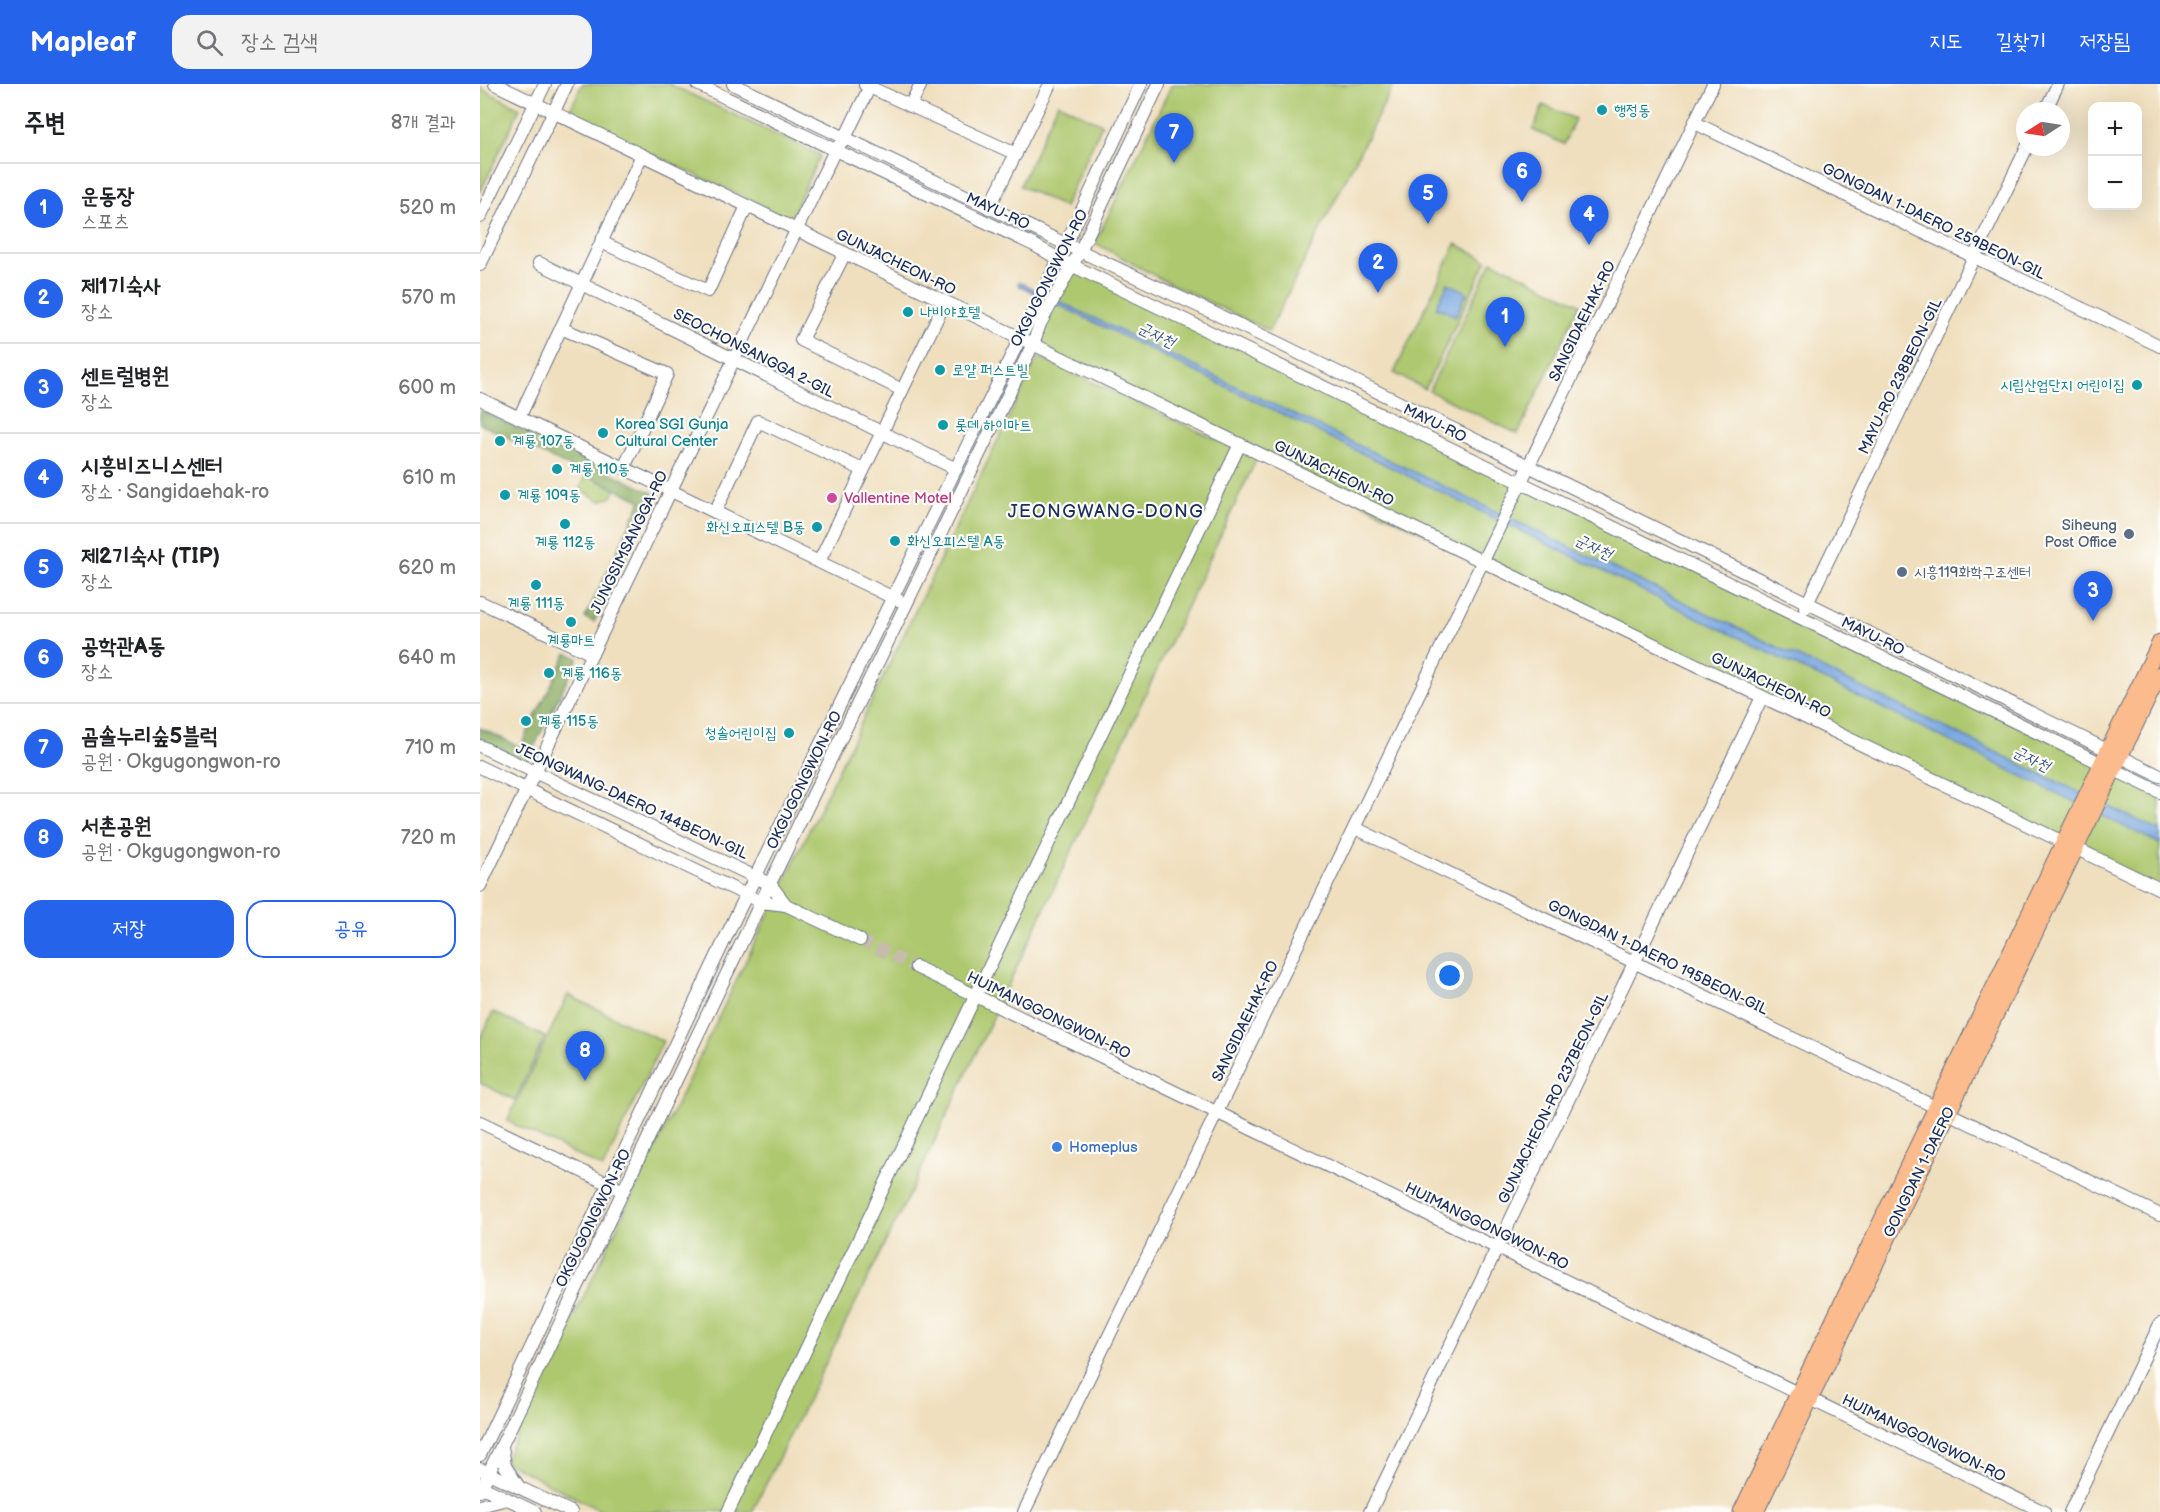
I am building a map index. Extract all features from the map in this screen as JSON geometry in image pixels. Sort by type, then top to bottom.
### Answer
[{"type":"main road","points":[[2111,760],[2160,642]]},
{"type":"main road","points":[[2111,760],[2160,674]]},
{"type":"main road","name":"GONGDAN 1-DAERO","points":[[1756,1512],[1804,1396],[2111,760]]},
{"type":"main road","points":[[1741,1512],[1804,1396]]},
{"type":"street","name":"GUNJACHEON-RO","points":[[495,84],[535,103],[556,107],[642,155],[2160,889]]},
{"type":"street","points":[[480,265],[567,84]]},
{"type":"street","name":"MAYU-RO","points":[[696,84],[1034,245],[1800,617],[2111,760],[2160,776]]},
{"type":"street","name":"MAYU-RO","points":[[733,84],[1080,251],[1278,343],[1807,603],[2111,760],[2160,792]]},
{"type":"street","points":[[910,106],[921,84]]},
{"type":"street","points":[[989,207],[1050,84]]},
{"type":"street","name":"OKGUGONGWON-RO","points":[[481,1488],[484,1471],[502,1444],[761,902],[1033,344],[1055,281],[1059,259],[1141,84]]},
{"type":"street","name":"OKGUGONGWON-RO","points":[[482,1450],[747,895],[1020,338],[1034,311],[1055,281],[1073,265],[1159,84]]},
{"type":"street","name":"SANGIDAEHAK-RO","points":[[1024,1512],[1713,84]]},
{"type":"street","points":[[2049,102],[2058,84]]},
{"type":"street","points":[[868,85],[1016,154]]},
{"type":"street","name":"JUNGSIMSANGGA-RO","points":[[480,886],[835,150],[845,138],[868,85]]},
{"type":"street","points":[[480,217],[543,88]]},
{"type":"street","name":"GONGDAN 1-DAERO 259BEON-GIL","points":[[1695,123],[2160,346]]},
{"type":"street","points":[[519,418],[642,155]]},
{"type":"street","name":"MAYU-RO 238BEON-GIL","points":[[1800,617],[2023,156]]},
{"type":"street","points":[[601,242],[708,291],[747,206]]},
{"type":"street","points":[[844,253],[801,340],[902,390]]},
{"type":"street","name":"SEOCHONSANGGA 2-GIL","points":[[539,263],[956,469]]},
{"type":"street","points":[[819,562],[945,302]]},
{"type":"street","points":[[561,328],[667,374],[624,468]]},
{"type":"street","points":[[480,399],[906,604]]},
{"type":"street","points":[[715,512],[758,421],[863,470]]},
{"type":"street","points":[[728,1512],[1240,444]]},
{"type":"street","points":[[480,602],[592,654]]},
{"type":"street","name":"GUNJACHEON-RO 237BEON-GIL","points":[[1370,1512],[1762,697]]},
{"type":"street","name":"JEONGWANG-DAERO 144BEON-GIL","points":[[480,746],[770,884]]},
{"type":"street","points":[[480,767],[761,902],[786,905],[860,940]]},
{"type":"street","name":"GONGDAN 1-DAERO 195BEON-GIL","points":[[1354,828],[2160,1215]]},
{"type":"street","points":[[770,884],[786,905]]},
{"type":"street","name":"HUIMANGGONGWON-RO","points":[[916,967],[2044,1512]]},
{"type":"street","points":[[480,1122],[623,1191]]},
{"type":"street","points":[[2070,1512],[2160,1324]]},
{"type":"street","points":[[502,1444],[505,1466],[520,1488]]},
{"type":"street","points":[[484,1471],[571,1512]]},
{"type":"street","points":[[481,1488],[535,1512]]},
{"type":"street","points":[[480,1506],[507,1499]]},
{"type":"green space","points":[[582,84],[669,84],[820,155],[790,219],[568,115]]},
{"type":"green space","points":[[1172,84],[1394,84],[1269,331],[1159,278],[1095,243]]},
{"type":"green space","points":[[480,88],[520,108],[480,193]]},
{"type":"green space","points":[[1058,103],[1102,124],[1064,207],[1020,186]]},
{"type":"green space","points":[[1543,105],[1575,119],[1564,144],[1533,130]]},
{"type":"green space","points":[[1456,244],[1487,260],[1425,389],[1394,373]]},
{"type":"green space","points":[[1492,261],[1580,304],[1518,434],[1429,391]]},
{"type":"green space","points":[[1073,265],[2160,791],[2160,889],[1033,344]]},
{"type":"green space","points":[[1038,357],[1257,458],[912,1189],[752,1512],[603,1512],[504,1461]]},
{"type":"green space","points":[[480,410],[655,494],[594,622],[585,618],[641,501],[480,424]]},
{"type":"green space","points":[[586,475],[616,489],[612,497],[600,501],[580,489]]},
{"type":"green space","points":[[567,653],[578,658],[526,763],[480,740],[480,728],[520,747]]},
{"type":"green space","points":[[568,995],[663,1041],[603,1168],[507,1121]]},
{"type":"green space","points":[[493,1012],[545,1037],[515,1100],[480,1083],[480,1040]]},
{"type":"water","points":[[1019,282],[2160,831],[2160,844],[1018,285]]},
{"type":"water","points":[[1448,283],[1467,292],[1456,316],[1436,307]]},
{"type":"tunnel","points":[[860,940],[916,967]]},
{"type":"place","name":"행정동","points":[[1602,110]]},
{"type":"place","name":"곰솔누리숲5블럭","points":[[1174,163]]},
{"type":"place","name":"공학관A동","points":[[1522,202]]},
{"type":"place","name":"제2기숙사 (TIP)","points":[[1428,224]]},
{"type":"place","name":"시흥비즈니스센터","points":[[1589,245]]},
{"type":"place","name":"제1기숙사","points":[[1378,293]]},
{"type":"place","name":"나비야호텔","points":[[908,312]]},
{"type":"place","name":"운동장","points":[[1505,347]]},
{"type":"place","name":"로얄 퍼스트빌","points":[[940,370]]},
{"type":"place","name":"시립산업단지 어린이집","points":[[2137,385]]},
{"type":"place","name":"롯데 하이마트","points":[[943,425]]},
{"type":"place","name":"Korea SGI Gunja Cultural Center","points":[[603,433]]},
{"type":"place","name":"계룡 107동","points":[[500,441]]},
{"type":"place","name":"계룡 110동","points":[[557,469]]},
{"type":"place","name":"계룡 109동","points":[[505,495]]},
{"type":"place","name":"Vallentine Motel","points":[[832,498]]},
{"type":"place","name":"계룡 112동","points":[[565,524]]},
{"type":"place","name":"화신오피스텔 B동","points":[[817,527]]},
{"type":"place","name":"Siheung Post Office","points":[[2129,534]]},
{"type":"place","name":"화신오피스텔 A동","points":[[895,541]]},
{"type":"place","name":"시흥119화학구조센터","points":[[1902,572]]},
{"type":"place","name":"계룡 111동","points":[[536,585]]},
{"type":"place","name":"센트럴병원","points":[[2093,621]]},
{"type":"place","name":"계룡마트","points":[[571,622]]},
{"type":"place","name":"계룡 116동","points":[[549,673]]},
{"type":"place","name":"계룡 115동","points":[[526,721]]},
{"type":"place","name":"청솔어린이집","points":[[789,733]]},
{"type":"place","name":"서촌공원","points":[[585,1081]]},
{"type":"place","name":"Homeplus","points":[[1057,1147]]},
{"type":"district","name":"JEONGWANG-DONG","points":[[1106,511]]},
{"type":"water label","name":"군자천","points":[[1157,334]]},
{"type":"water label","name":"군자천","points":[[1594,546]]},
{"type":"water label","name":"군자천","points":[[2032,758]]}]
